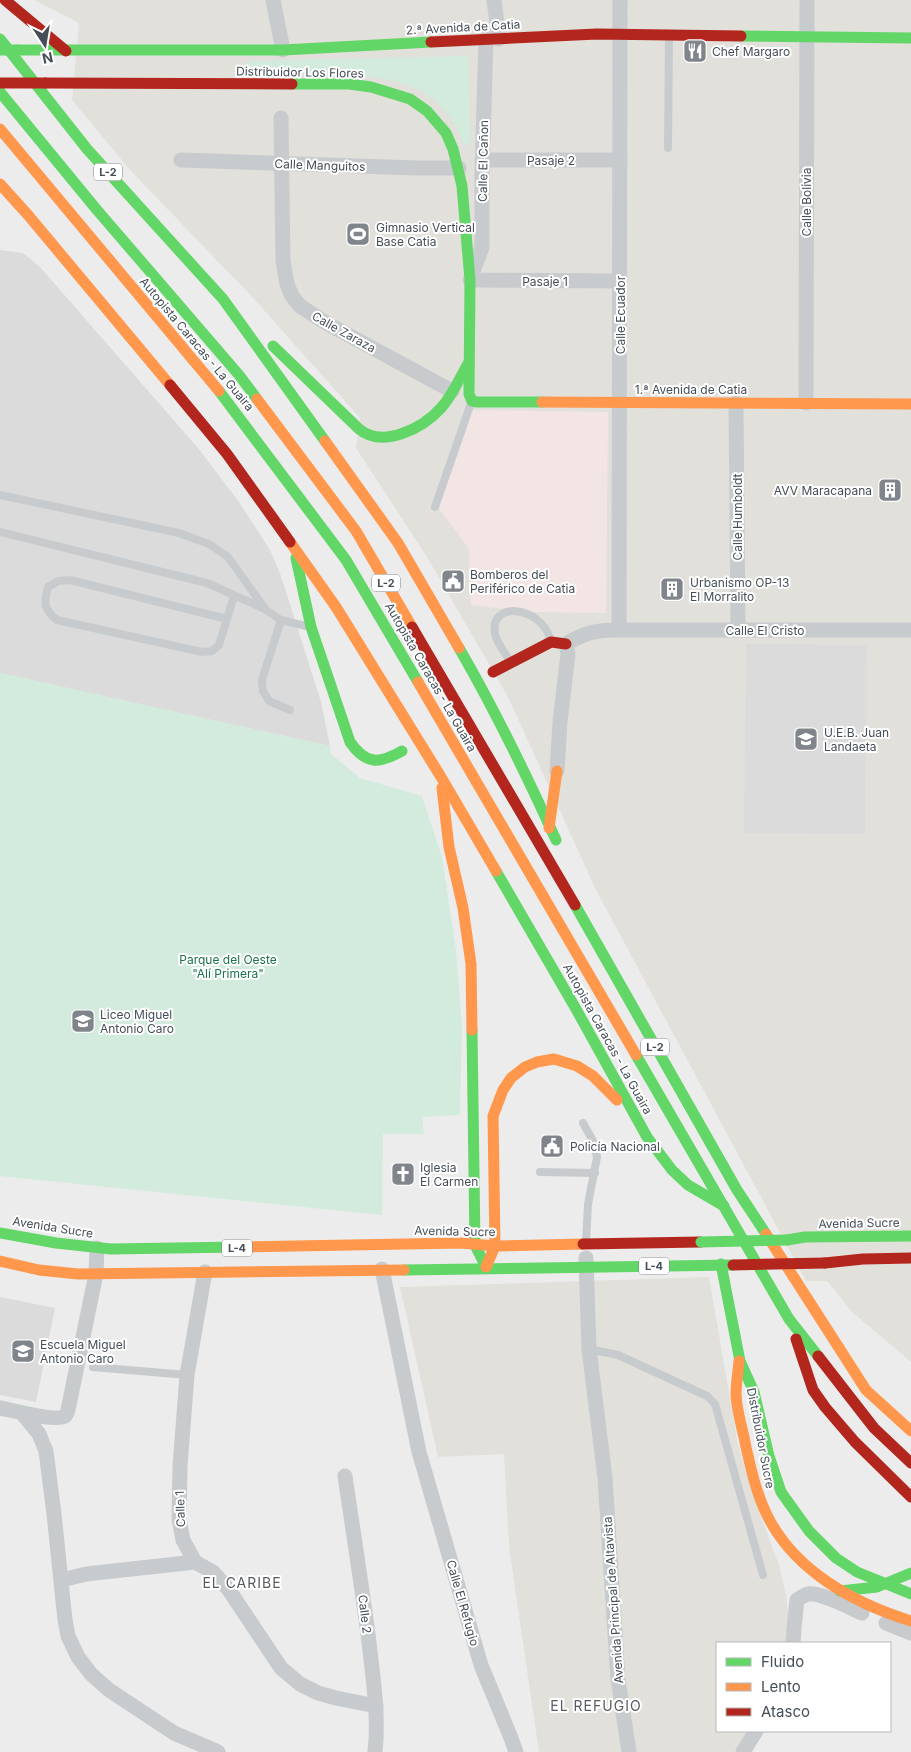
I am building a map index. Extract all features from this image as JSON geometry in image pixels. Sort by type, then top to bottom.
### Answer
[{"type":"main road","points":[[5,0],[66,51]]},
{"type":"main road","name":"2.ª Avenida de Catia","points":[[0,50],[283,50],[492,39],[620,35],[911,38]]},
{"type":"main road","name":"L-2","points":[[0,39],[86,149],[223,298],[398,543],[482,688],[541,776],[549,828],[563,854]]},
{"type":"main road","name":"Distribuidor Los Flores","points":[[0,83],[349,84],[371,87],[410,99],[427,111],[446,134],[459,168],[470,280],[468,394],[472,401]]},
{"type":"main road","name":"Autopista Caracas - La Guaira","points":[[0,92],[97,210],[239,375],[356,531],[574,903],[737,1190],[866,1390],[911,1431]]},
{"type":"main road","name":"Autopista Caracas - La Guaira","points":[[0,129],[231,405],[346,560],[789,1319],[874,1428],[911,1463]]},
{"type":"main road","name":"L-2","points":[[105,169],[125,209]]},
{"type":"main road","name":"Autopista Caracas - La Guaira","points":[[0,184],[227,454],[294,547],[441,777],[580,1016],[647,1137],[672,1170],[688,1185],[725,1207]]},
{"type":"main road","points":[[0,198],[28,215]]},
{"type":"main road","name":"L-2","points":[[142,244],[163,287]]},
{"type":"main road","points":[[223,298],[356,427],[368,436],[384,437],[408,431],[426,421],[441,409],[469,362]]},
{"type":"main road","name":"1.ª Avenida de Catia","points":[[472,401],[911,404]]},
{"type":"main road","points":[[294,547],[315,627],[350,742],[361,756],[372,760],[386,759],[402,751]]},
{"type":"main road","points":[[493,672],[510,662],[559,643]]},
{"type":"main road","name":"L-2","points":[[431,761],[457,784]]},
{"type":"main road","points":[[541,776],[549,828]]},
{"type":"main road","points":[[441,777],[449,847],[466,924],[471,964],[475,1245],[486,1268]]},
{"type":"main road","name":"L-2","points":[[470,795],[500,822]]},
{"type":"main road","name":"Autopista Caracas - La Guaira","points":[[572,880],[574,903]]},
{"type":"main road","points":[[486,1268],[495,1246],[493,1116],[503,1090],[511,1078],[525,1067],[537,1062],[554,1059],[577,1066],[593,1076],[609,1091],[647,1137]]},
{"type":"main road","name":"Avenida Sucre","points":[[0,1233],[97,1248],[149,1250],[451,1244],[495,1246],[787,1240],[805,1237],[911,1236]]},
{"type":"main road","name":"L-4","points":[[0,1260],[52,1272],[96,1274],[586,1268],[825,1263],[863,1259],[911,1258]]},
{"type":"main road","name":"Distribuidor Sucre","points":[[727,1264],[740,1361],[736,1393],[757,1493],[763,1507],[781,1539],[813,1572],[840,1590],[883,1612],[911,1621]]},
{"type":"main road","points":[[789,1319],[813,1390],[855,1442],[911,1498]]},
{"type":"main road","name":"Distribuidor Sucre","points":[[740,1361],[754,1392],[769,1456],[781,1492],[792,1509],[824,1547],[857,1572],[911,1594]]},
{"type":"main road","points":[[857,1572],[885,1573],[900,1565]]},
{"type":"main road","points":[[840,1590],[876,1588],[888,1585],[911,1573]]},
{"type":"street","points":[[273,0],[283,50]]},
{"type":"street","name":"Calle El Cañon","points":[[470,280],[482,247],[482,160],[494,0]]},
{"type":"street","name":"Calle Ecuador","points":[[619,630],[620,0]]},
{"type":"street","name":"Calle Bolivia","points":[[806,403],[807,0]]},
{"type":"street","name":"Calle Zaraza","points":[[281,118],[283,261],[287,284],[292,296],[300,306],[326,323],[452,391]]},
{"type":"street","name":"Calle Manguitos","points":[[181,160],[459,168]]},
{"type":"street","name":"Pasaje 2","points":[[482,160],[620,160]]},
{"type":"street","name":"Pasaje 1","points":[[470,280],[620,281]]},
{"type":"street","name":"Calle Humboldt","points":[[736,403],[738,630]]},
{"type":"street","name":"Calle El Cristo","points":[[559,643],[596,630],[911,630]]},
{"type":"street","points":[[541,776],[560,722],[568,654],[559,643]]},
{"type":"street","name":"Avenida Principal de Altavista","points":[[586,1244],[589,1349],[606,1478],[618,1678],[629,1752]]},
{"type":"street","points":[[0,1408],[44,1417],[62,1418],[68,1410],[96,1274],[97,1248]]},
{"type":"street","name":"Calle El Refugio","points":[[382,1269],[419,1452],[481,1665],[516,1752]]},
{"type":"street","name":"Calle 1","points":[[205,1272],[187,1375],[178,1518],[183,1540],[195,1562],[213,1572],[229,1590],[281,1668],[300,1684],[318,1692],[336,1698],[376,1706]]},
{"type":"street","points":[[22,1413],[39,1434],[46,1451],[68,1636],[78,1657],[91,1674],[109,1690],[174,1734],[218,1752]]},
{"type":"street","name":"Calle 2","points":[[345,1476],[376,1706],[377,1734],[375,1752]]},
{"type":"street","points":[[62,1580],[86,1574],[195,1562]]},
{"type":"street","points":[[794,1642],[797,1600],[808,1594],[818,1594],[911,1633]]},
{"type":"street","points":[[743,1752],[755,1732]]},
{"type":"lane","points":[[668,148],[669,36]]},
{"type":"lane","points":[[435,507],[472,401]]},
{"type":"lane","points":[[0,495],[179,533],[209,544],[228,557],[266,610]]},
{"type":"lane","points":[[0,532],[207,583],[266,610],[282,620],[315,627]]},
{"type":"lane","points":[[227,619],[70,580],[58,581],[48,587],[44,603],[50,614],[58,620],[202,652],[212,651],[219,645],[227,619],[234,596]]},
{"type":"lane","points":[[510,662],[495,636],[498,618],[508,611],[518,611],[531,615],[559,643]]},
{"type":"lane","points":[[282,620],[262,680],[263,691],[269,701],[290,710]]},
{"type":"lane","points":[[583,1124],[593,1141],[597,1157],[588,1204],[586,1244]]},
{"type":"lane","points":[[540,1172],[595,1173]]},
{"type":"lane","points":[[589,1349],[618,1355],[707,1396],[715,1404],[763,1575]]},
{"type":"lane","points":[[92,1367],[187,1375]]},
{"type":"shaded area","points":[[34,0],[911,0],[911,1362],[852,1312],[827,1281],[806,1281],[596,890],[508,697],[427,557],[356,448],[360,418],[255,300],[130,170],[72,100],[79,23]]},
{"type":"shaded area","points":[[0,250],[23,253],[40,267],[198,448],[239,502],[270,550],[281,576],[321,702],[330,746],[0,673]]},
{"type":"shaded area","points":[[467,410],[608,412],[606,613],[531,612],[471,605],[469,549],[438,507]]},
{"type":"shaded area","name":"U.E.B. Juan Landaeta","points":[[746,644],[867,645],[865,834],[744,833]]},
{"type":"shaded area","points":[[709,1277],[738,1445],[754,1498],[779,1565],[786,1595],[792,1642],[716,1642],[716,1732],[753,1732],[740,1752],[539,1752],[509,1547],[504,1454],[438,1457],[400,1287]]},
{"type":"shaded area","name":"Escuela Miguel Antonio Caro","points":[[0,1297],[55,1308],[36,1402],[0,1395]]},
{"type":"green space","points":[[468,56],[471,143],[465,145],[445,110],[428,96],[414,88],[369,76],[248,72],[247,61]]},
{"type":"green space","name":"Parque del Oeste \"Alí Primera\"","points":[[0,673],[330,746],[331,754],[360,778],[422,796],[442,857],[456,950],[462,1025],[460,1115],[422,1117],[424,1134],[383,1134],[382,1215],[0,1176]]},
{"type":"traffic: fast","points":[[741,36],[911,38]]},
{"type":"traffic: fast","points":[[0,39],[87,149],[223,299],[325,441]]},
{"type":"traffic: fast","points":[[17,50],[283,50],[431,42]]},
{"type":"traffic: fast","points":[[0,50],[17,50]]},
{"type":"traffic: fast","points":[[292,84],[349,84],[371,87],[410,99],[427,111],[446,133],[453,149],[462,186],[470,280],[469,394],[472,401],[477,402],[542,402]]},
{"type":"traffic: fast","points":[[0,92],[97,210],[239,375],[257,399]]},
{"type":"traffic: fast","points":[[273,346],[359,429],[369,435],[379,437],[402,434],[424,423],[441,408],[469,362]]},
{"type":"traffic: fast","points":[[219,391],[346,560],[418,682]]},
{"type":"traffic: fast","points":[[296,558],[311,627],[350,742],[362,755],[373,760],[380,760],[402,751]]},
{"type":"traffic: fast","points":[[459,648],[510,742],[556,840]]},
{"type":"traffic: fast","points":[[496,871],[647,1137],[672,1170],[688,1185],[724,1206]]},
{"type":"traffic: fast","points":[[575,905],[737,1190],[766,1234]]},
{"type":"traffic: fast","points":[[472,1030],[475,1245],[486,1267]]},
{"type":"traffic: fast","points":[[636,1055],[789,1319],[818,1356]]},
{"type":"traffic: fast","points":[[0,1233],[56,1243],[111,1249],[239,1247]]},
{"type":"traffic: fast","points":[[787,1240],[805,1237],[911,1236]]},
{"type":"traffic: fast","points":[[701,1242],[787,1240]]},
{"type":"traffic: fast","points":[[721,1264],[740,1361],[754,1392],[769,1456],[781,1492],[809,1531],[836,1558],[857,1572],[911,1594]]},
{"type":"traffic: fast","points":[[404,1270],[733,1265]]},
{"type":"traffic: fast","points":[[840,1591],[877,1587],[911,1573]]},
{"type":"traffic: slow","points":[[0,129],[219,391]]},
{"type":"traffic: slow","points":[[0,184],[170,385]]},
{"type":"traffic: slow","points":[[257,399],[356,531],[412,627]]},
{"type":"traffic: slow","points":[[542,402],[911,404]]},
{"type":"traffic: slow","points":[[325,441],[398,543],[459,648]]},
{"type":"traffic: slow","points":[[290,542],[336,607],[441,777],[496,871]]},
{"type":"traffic: slow","points":[[418,682],[636,1055]]},
{"type":"traffic: slow","points":[[549,828],[557,771]]},
{"type":"traffic: slow","points":[[442,788],[449,847],[463,908],[471,964],[472,1030]]},
{"type":"traffic: slow","points":[[486,1267],[495,1246],[493,1116],[503,1090],[511,1078],[525,1067],[537,1062],[554,1059],[577,1066],[593,1076],[617,1100]]},
{"type":"traffic: slow","points":[[766,1234],[866,1390],[911,1431]]},
{"type":"traffic: slow","points":[[239,1247],[461,1243],[495,1246],[583,1244]]},
{"type":"traffic: slow","points":[[0,1261],[39,1270],[78,1274],[404,1270]]},
{"type":"traffic: slow","points":[[739,1361],[736,1395],[740,1421],[762,1505],[778,1533],[792,1551],[827,1582],[868,1605],[911,1621]]},
{"type":"traffic: jam","points":[[5,0],[66,51]]},
{"type":"traffic: jam","points":[[431,42],[597,34],[741,36]]},
{"type":"traffic: jam","points":[[0,83],[45,83]]},
{"type":"traffic: jam","points":[[45,83],[292,84]]},
{"type":"traffic: jam","points":[[170,385],[227,454],[290,542]]},
{"type":"traffic: jam","points":[[412,627],[575,905]]},
{"type":"traffic: jam","points":[[493,672],[551,642],[566,644]]},
{"type":"traffic: jam","points":[[583,1244],[701,1242]]},
{"type":"traffic: jam","points":[[825,1263],[863,1259],[911,1258]]},
{"type":"traffic: jam","points":[[733,1265],[825,1263]]},
{"type":"traffic: jam","points":[[796,1339],[813,1390],[825,1407],[855,1442],[911,1497]]},
{"type":"traffic: jam","points":[[818,1356],[874,1428],[911,1463]]},
{"type":"place","name":"Chef Margaro","points":[[695,51]]},
{"type":"place","name":"Gimnasio Vertical Base Catia","points":[[358,234]]},
{"type":"place","name":"AVV Maracapana","points":[[890,490]]},
{"type":"place","name":"Bomberos del Periférico de Catia","points":[[453,581]]},
{"type":"place","name":"Urbanismo OP-13 El Morralito","points":[[672,589]]},
{"type":"place","name":"U.E.B. Juan Landaeta","points":[[806,739]]},
{"type":"place","name":"Liceo Miguel Antonio Caro","points":[[83,1021]]},
{"type":"place","name":"Policía Nacional","points":[[552,1146]]},
{"type":"place","name":"Iglesia El Carmen","points":[[403,1174]]},
{"type":"place","name":"Escuela Miguel Antonio Caro","points":[[23,1351]]},
{"type":"district","name":"EL CARIBE","points":[[242,1582]]},
{"type":"district","name":"EL REFUGIO","points":[[596,1705]]}]
